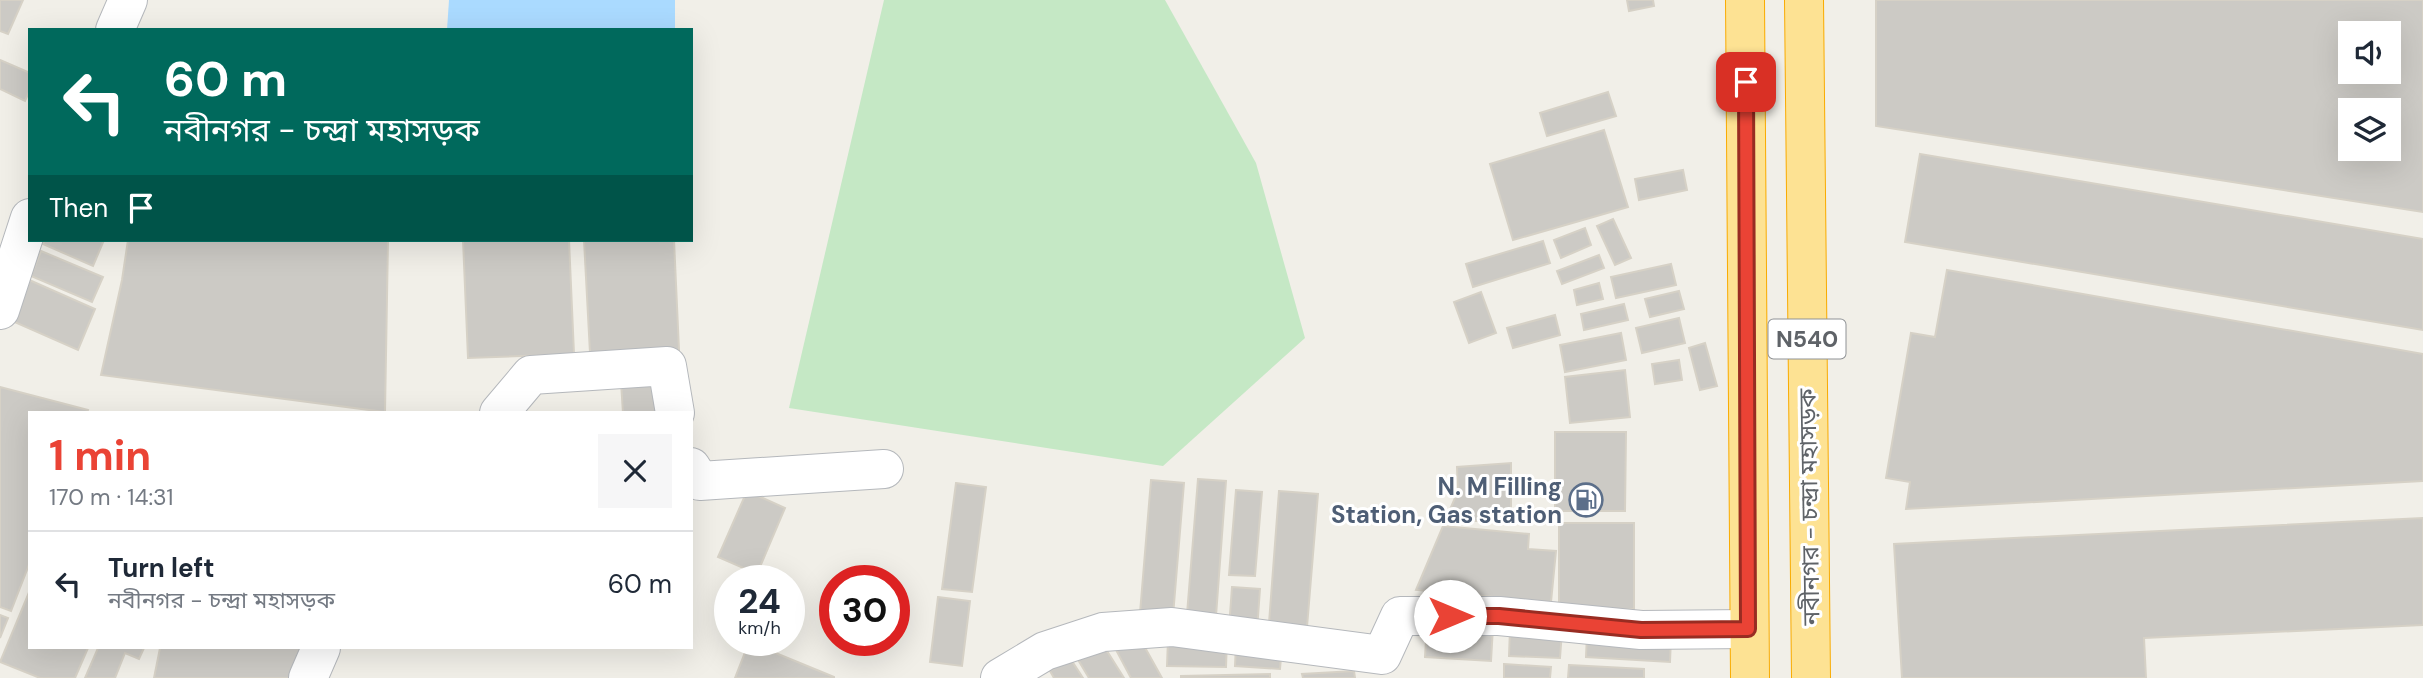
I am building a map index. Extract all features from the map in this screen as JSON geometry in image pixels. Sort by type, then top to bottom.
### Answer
[{"type":"highway","name":"N540","points":[[1745,0],[1750,678]]},
{"type":"highway","name":"নবীনগর - চন্দ্রা মহাসড়ক","points":[[1804,0],[1811,678]]},
{"type":"street","points":[[116,28],[128,0]]},
{"type":"street","points":[[0,310],[28,224]]},
{"type":"street","points":[[501,411],[530,375],[667,366],[675,411]]},
{"type":"street","points":[[693,470],[700,481],[884,469]]},
{"type":"street","points":[[1000,678],[1045,651],[1103,632],[1172,627],[1382,655],[1400,616],[1499,616],[1641,630],[1748,629]]},
{"type":"street","points":[[308,678],[321,649]]},
{"type":"green space","points":[[884,0],[1165,0],[1256,163],[1305,338],[1163,466],[789,408]]},
{"type":"water","points":[[449,0],[675,0],[675,28],[447,28]]},
{"type":"building","points":[[0,0],[23,0],[8,34],[0,31]]},
{"type":"building","points":[[1627,0],[1653,0],[1654,6],[1629,11]]},
{"type":"building","points":[[1876,0],[2423,0],[2423,212],[1876,126]]},
{"type":"building","points":[[0,60],[28,72],[28,94],[25,101],[0,89]]},
{"type":"building","points":[[1608,92],[1616,116],[1547,136],[1540,113]]},
{"type":"building","points":[[1604,130],[1628,207],[1513,240],[1490,164]]},
{"type":"building","points":[[1920,154],[2423,239],[2423,330],[1905,242]]},
{"type":"building","points":[[1683,170],[1687,190],[1639,200],[1635,179]]},
{"type":"building","points":[[1613,219],[1631,258],[1615,265],[1597,226]]},
{"type":"building","points":[[1585,228],[1591,245],[1561,258],[1554,240]]},
{"type":"building","points":[[1543,241],[1550,263],[1473,287],[1466,264]]},
{"type":"building","points":[[44,242],[103,242],[93,266],[43,244]]},
{"type":"building","points":[[128,242],[388,242],[385,411],[101,375]]},
{"type":"building","points":[[463,242],[569,242],[574,354],[468,358]]},
{"type":"building","points":[[584,242],[674,242],[679,350],[590,353]]},
{"type":"building","points":[[41,251],[103,277],[92,302],[31,276]]},
{"type":"building","points":[[1599,255],[1604,268],[1562,284],[1557,271]]},
{"type":"building","points":[[1671,264],[1676,285],[1616,298],[1611,277]]},
{"type":"building","points":[[1947,270],[2423,354],[2423,481],[1906,509],[1910,482],[1886,478],[1911,333],[1935,337]]},
{"type":"building","points":[[27,279],[95,309],[78,350],[10,320]]},
{"type":"building","points":[[1599,283],[1603,299],[1577,305],[1574,290]]},
{"type":"building","points":[[1679,291],[1684,309],[1650,317],[1645,299]]},
{"type":"building","points":[[1481,292],[1496,333],[1469,343],[1454,302]]},
{"type":"building","points":[[1624,304],[1628,320],[1584,330],[1581,314]]},
{"type":"building","points":[[1555,315],[1560,335],[1513,348],[1507,328]]},
{"type":"building","points":[[1679,318],[1685,343],[1642,353],[1636,328]]},
{"type":"building","points":[[1621,333],[1626,360],[1565,372],[1560,345]]},
{"type":"building","points":[[1705,343],[1717,386],[1700,390],[1689,348]]},
{"type":"building","points":[[1679,360],[1682,380],[1655,384],[1652,364]]},
{"type":"building","points":[[1625,370],[1630,417],[1570,423],[1565,377]]},
{"type":"building","points":[[664,379],[666,411],[623,411],[621,382]]},
{"type":"building","points":[[0,387],[88,410],[28,411],[28,567],[11,611],[0,607]]},
{"type":"building","points":[[1555,432],[1626,432],[1625,511],[1555,511]]},
{"type":"building","points":[[1511,463],[1511,521],[1445,521],[1458,491],[1457,467]]},
{"type":"building","points":[[1198,479],[1226,481],[1216,616],[1187,614]]},
{"type":"building","points":[[1151,480],[1184,483],[1173,616],[1140,613]]},
{"type":"building","points":[[956,483],[986,487],[972,592],[942,589]]},
{"type":"building","points":[[1236,490],[1262,492],[1255,576],[1229,575]]},
{"type":"building","points":[[747,491],[785,508],[761,565],[736,565],[718,557]]},
{"type":"building","points":[[1279,491],[1318,494],[1307,627],[1269,623]]},
{"type":"building","points":[[2423,518],[2423,625],[2144,638],[2146,678],[1902,678],[1894,544]]},
{"type":"building","points":[[1559,523],[1634,523],[1634,609],[1559,609]]},
{"type":"building","points":[[1443,526],[1529,534],[1528,549],[1556,551],[1551,602],[1416,590]]},
{"type":"building","points":[[1232,587],[1260,589],[1257,630],[1229,628]]},
{"type":"building","points":[[28,595],[28,649],[88,649],[75,678],[40,678],[0,662]]},
{"type":"building","points":[[938,597],[970,601],[962,666],[930,662]]},
{"type":"building","points":[[0,615],[8,618],[0,638]]},
{"type":"building","points":[[1427,623],[1493,627],[1491,661],[1425,657]]},
{"type":"building","points":[[1510,629],[1562,631],[1560,658],[1509,656]]},
{"type":"building","points":[[1587,634],[1671,638],[1670,662],[1586,657]]},
{"type":"building","points":[[1138,635],[1162,678],[1131,678],[1115,648]]},
{"type":"building","points":[[1168,639],[1227,640],[1226,667],[1167,666]]},
{"type":"building","points":[[1102,643],[1124,678],[1089,678],[1077,658]]},
{"type":"building","points":[[1236,644],[1282,646],[1280,669],[1235,666]]},
{"type":"building","points":[[98,649],[144,649],[139,659],[125,653],[115,678],[85,678]]},
{"type":"building","points":[[160,649],[300,649],[294,678],[154,678]]},
{"type":"building","points":[[744,656],[783,656],[834,677],[834,678],[735,678]]},
{"type":"building","points":[[1070,658],[1083,678],[1054,678],[1050,671]]},
{"type":"building","points":[[1504,664],[1551,667],[1550,678],[1504,678]]},
{"type":"building","points":[[1569,665],[1644,669],[1644,678],[1568,678]]},
{"type":"building","points":[[1354,671],[1355,678],[1303,678],[1302,674]]},
{"type":"building","points":[[1270,674],[1270,678],[1181,678],[1181,676]]},
{"type":"place","name":"N. M Filling Station, Gas station","points":[[1586,500]]},
{"type":"route","points":[[1450,616],[1499,616],[1641,630],[1748,629],[1746,82]]}]
